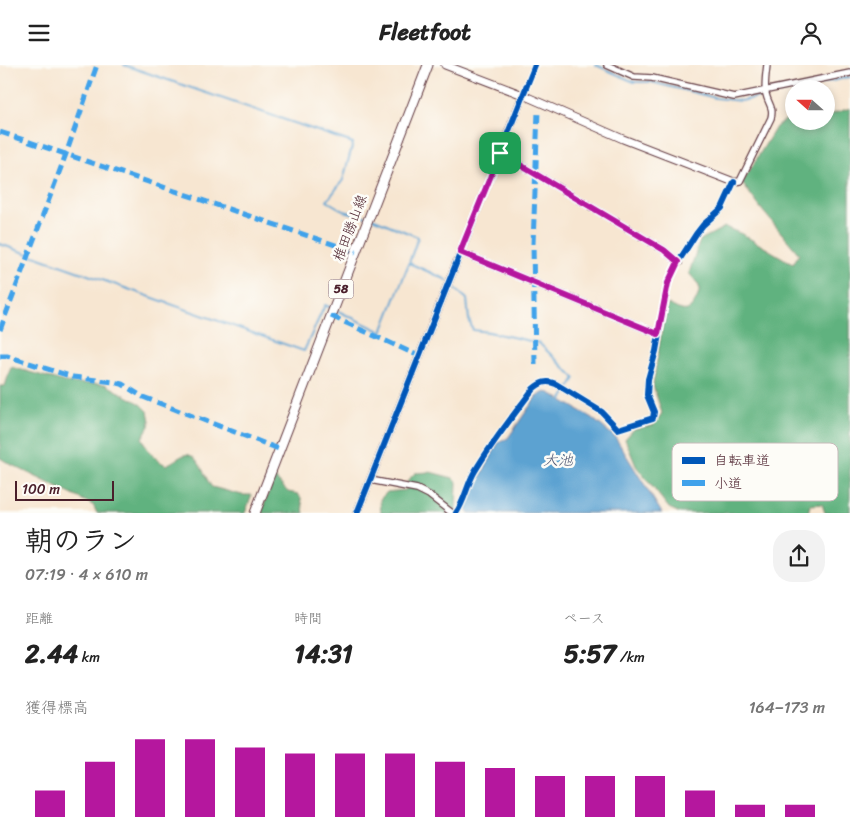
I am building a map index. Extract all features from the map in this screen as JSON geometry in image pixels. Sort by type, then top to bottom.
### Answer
[{"type":"main road","name":"椎田勝山線","points":[[256,513],[428,65]]},
{"type":"street","points":[[445,65],[734,182],[740,181],[771,118],[772,111],[766,94],[766,65]]},
{"type":"street","points":[[357,513],[535,65]]},
{"type":"street","points":[[607,65],[634,77],[652,78],[734,97],[850,73]]},
{"type":"street","points":[[500,153],[664,250],[680,263]]},
{"type":"street","points":[[370,480],[417,489],[454,513],[460,507],[468,486],[482,460],[538,384],[550,382],[569,391],[602,412],[618,429],[653,418],[654,412],[648,400],[647,390],[668,283],[703,225],[722,208],[734,182]]},
{"type":"street","points":[[460,252],[658,334]]},
{"type":"green space","points":[[850,108],[850,513],[825,513],[822,504],[810,505],[808,513],[680,513],[669,508],[636,466],[625,439],[634,429],[654,425],[662,413],[653,385],[662,329],[668,304],[677,309],[688,310],[697,298],[699,286],[689,273],[700,240],[725,227],[742,234],[793,264],[799,254],[742,183],[776,127],[785,120],[785,130],[835,130],[835,113]]},
{"type":"green space","points":[[11,367],[69,383],[105,384],[141,404],[148,411],[150,421],[142,438],[154,457],[166,465],[184,455],[194,457],[212,487],[242,495],[252,495],[245,513],[97,513],[93,505],[0,458],[0,386],[5,386]]},
{"type":"green space","points":[[430,472],[453,478],[457,482],[456,512],[460,513],[381,513],[380,499],[387,492],[406,490],[408,480],[415,473]]},
{"type":"green space","points":[[274,477],[288,492],[298,494],[301,498],[304,513],[261,513]]},
{"type":"water","name":"大池","points":[[545,392],[550,393],[592,418],[615,437],[662,513],[469,513],[465,507],[498,443],[508,438],[536,397]]},
{"type":"waterway","points":[[124,65],[353,143],[343,180],[327,201],[344,211],[367,217]]},
{"type":"waterway","points":[[596,65],[634,82],[651,82],[716,98],[741,101],[850,77]]},
{"type":"waterway","points":[[372,218],[418,237],[409,263]]},
{"type":"waterway","points":[[0,244],[304,351],[325,305],[331,308]]},
{"type":"waterway","points":[[336,310],[382,332],[409,263],[448,281]]},
{"type":"waterway","points":[[451,285],[467,299],[469,320],[473,330],[539,343],[575,378],[561,401]]},
{"type":"marked path","points":[[0,330],[97,65]]},
{"type":"marked path","points":[[535,364],[533,244],[538,111]]},
{"type":"marked path","points":[[0,132],[356,252]]},
{"type":"marked path","points":[[331,316],[419,356]]},
{"type":"marked path","points":[[0,356],[7,356],[73,377],[122,384],[143,397],[279,449]]},
{"type":"cycle path","points":[[357,513],[535,65]]},
{"type":"cycle path","points":[[456,513],[462,503],[472,476],[488,450],[533,389],[541,383],[550,382],[556,384],[602,412],[618,429],[653,418],[654,412],[647,395],[648,379],[656,351],[668,283],[678,262],[696,234],[722,208],[734,182]]},
{"type":"route","points":[[500,153],[664,250],[678,262],[668,283],[658,334],[460,252],[500,153]]}]
